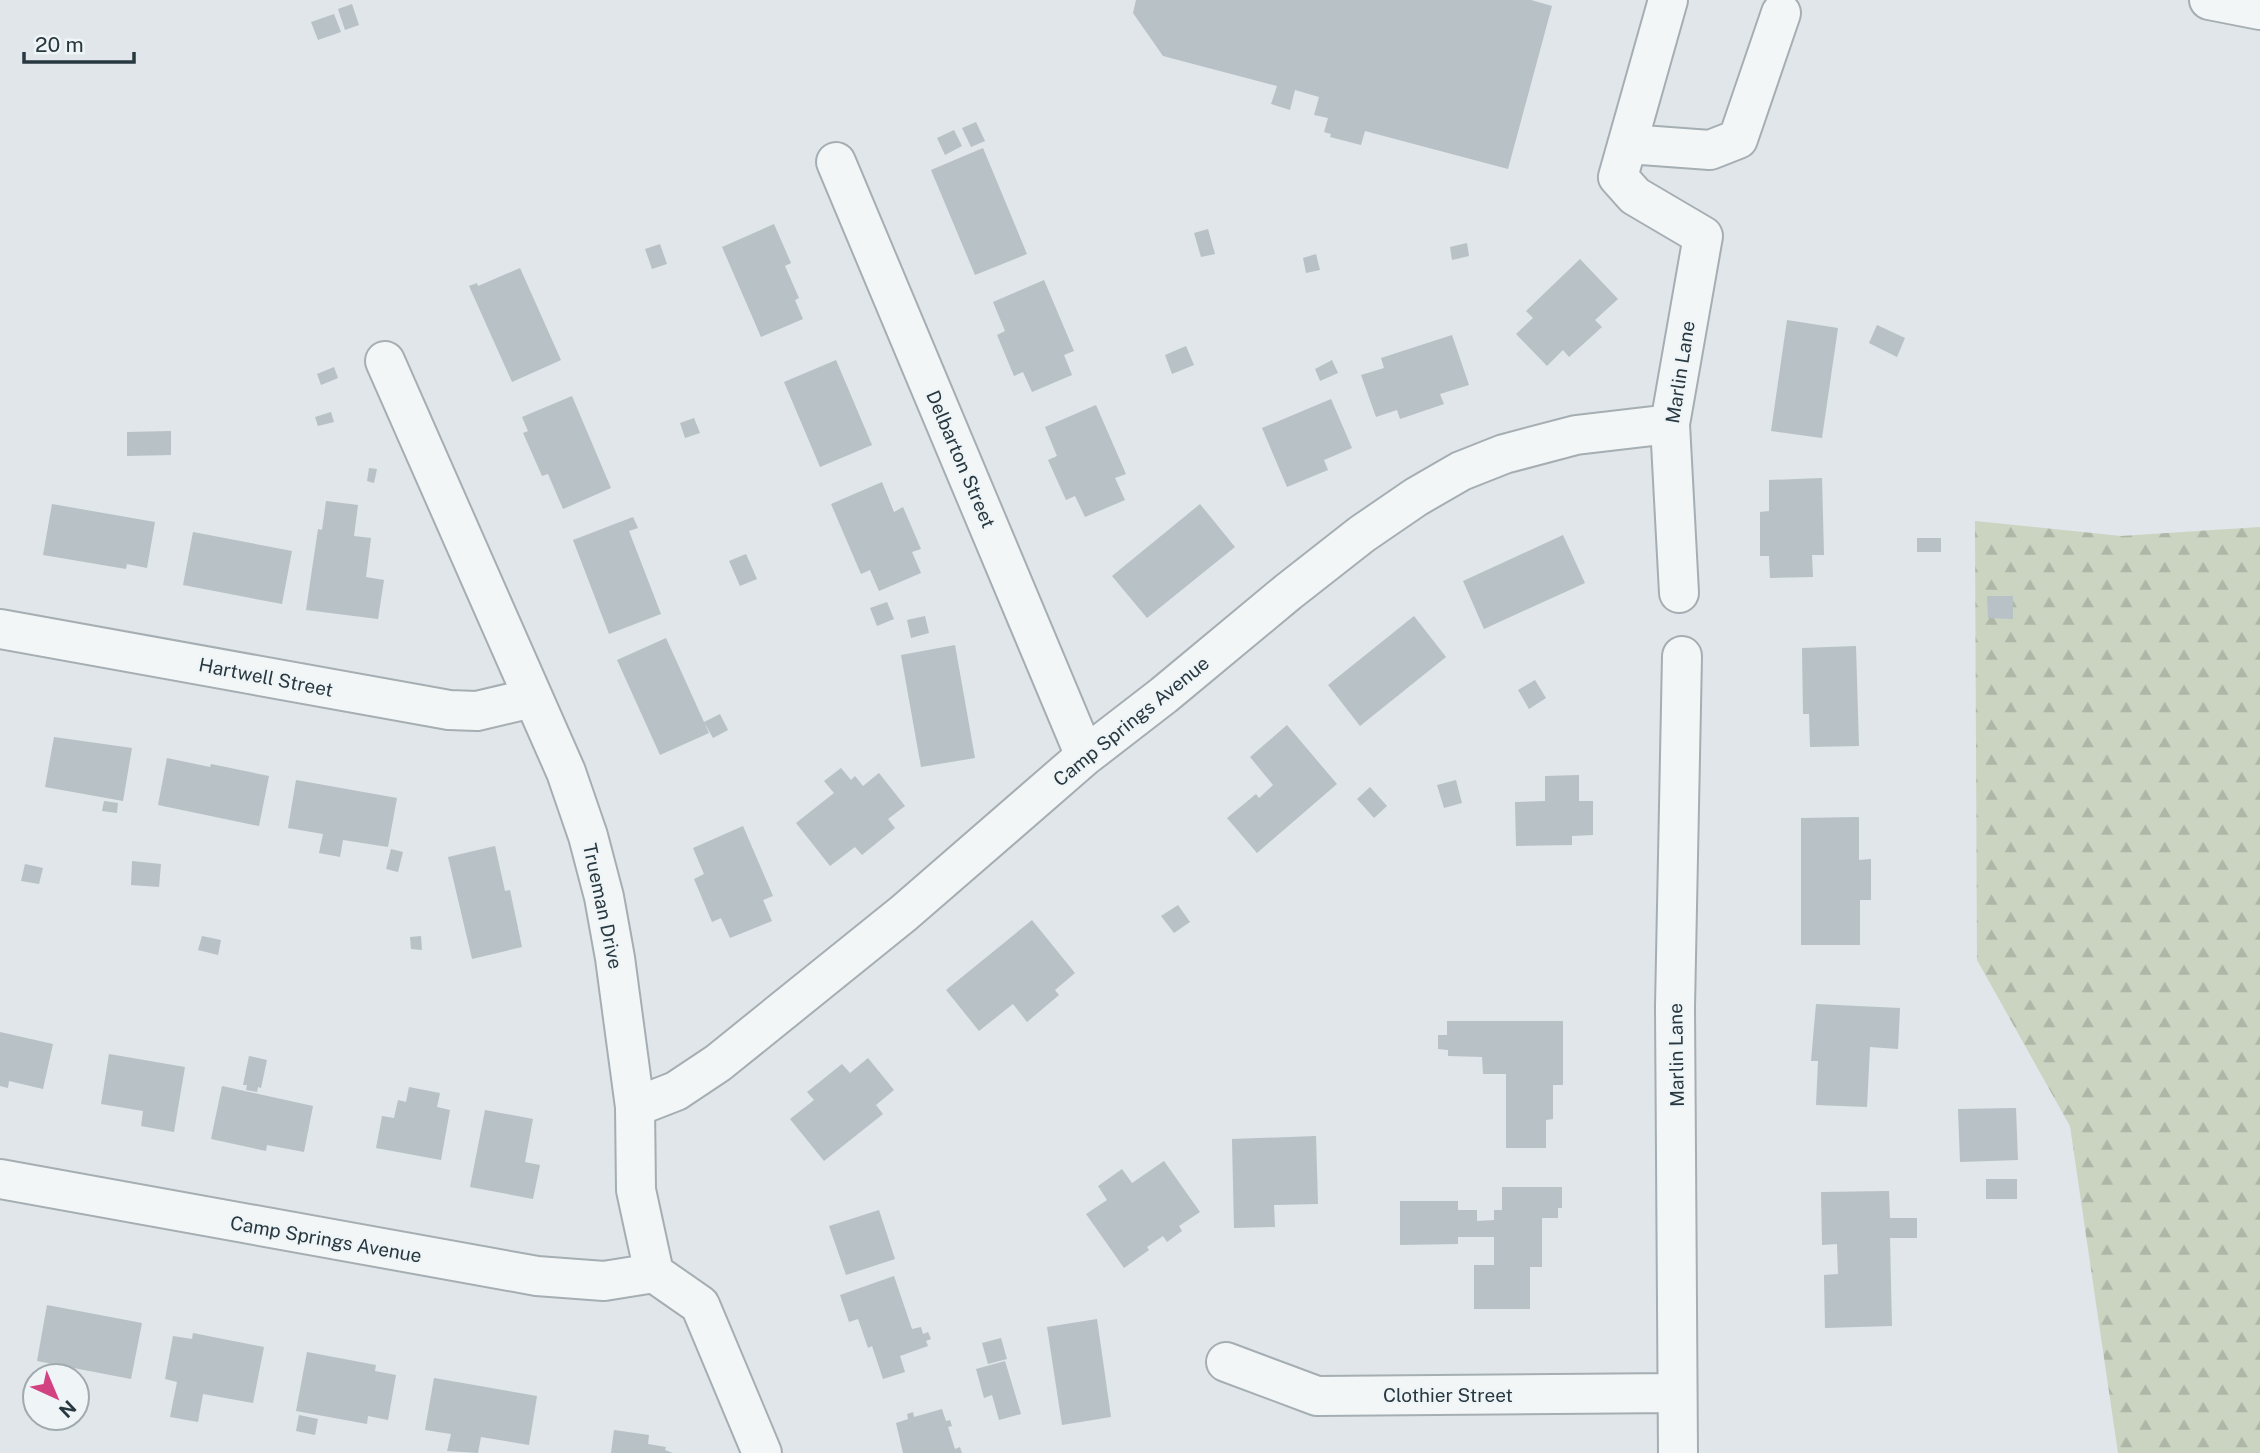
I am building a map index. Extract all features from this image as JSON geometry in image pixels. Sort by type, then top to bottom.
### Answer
[{"type":"street","points":[[1668,0],[1628,144],[1710,150],[1738,139],[1781,13]]},
{"type":"street","points":[[2209,0],[2260,10]]},
{"type":"street","name":"Marlin Lane","points":[[1628,144],[1618,177],[1635,196],[1703,236],[1670,424],[1679,593]]},
{"type":"street","name":"Delbarton Street","points":[[836,162],[1086,756]]},
{"type":"street","name":"Trueman Drive","points":[[385,361],[566,772],[588,836],[604,897],[615,958],[635,1107],[636,1190],[654,1273]]},
{"type":"street","name":"Camp Springs Avenue","points":[[635,1107],[676,1091],[718,1063],[904,913],[1086,756],[1362,534],[1416,497],[1461,471],[1504,454],[1576,435],[1670,424]]},
{"type":"street","name":"Hartwell Street","points":[[0,629],[449,710],[477,711],[533,698]]},
{"type":"street","name":"Marlin Lane","points":[[1678,1453],[1675,1007],[1682,656]]},
{"type":"street","name":"Camp Springs Avenue","points":[[0,1179],[193,1216],[537,1276],[604,1281],[654,1273]]},
{"type":"street","points":[[654,1273],[700,1305],[762,1453]]},
{"type":"street","name":"Clothier Street","points":[[1226,1362],[1317,1395],[1677,1393]]},
{"type":"green space","points":[[1975,521],[2121,536],[2260,527],[2260,1453],[2118,1453],[2070,1126],[1977,960]]},
{"type":"building","points":[[1136,0],[1531,0],[1552,6],[1508,169],[1365,131],[1361,145],[1330,137],[1331,134],[1324,132],[1328,118],[1314,115],[1319,97],[1295,90],[1290,110],[1271,104],[1277,86],[1163,56],[1133,13]]},
{"type":"building","points":[[352,4],[359,25],[345,30],[338,9]]},
{"type":"building","points":[[334,14],[341,32],[318,40],[311,22]]},
{"type":"building","points":[[976,122],[985,141],[971,147],[962,128]]},
{"type":"building","points":[[954,130],[962,146],[945,155],[937,138]]},
{"type":"building","points":[[983,148],[1027,254],[975,275],[931,170]]},
{"type":"building","points":[[774,224],[791,263],[785,266],[799,298],[795,300],[803,319],[761,337],[722,247]]},
{"type":"building","points":[[1208,229],[1215,254],[1201,257],[1194,233]]},
{"type":"building","points":[[1467,243],[1469,256],[1452,260],[1450,247]]},
{"type":"building","points":[[660,244],[667,264],[652,269],[645,249]]},
{"type":"building","points":[[1316,254],[1320,270],[1306,273],[1303,258]]},
{"type":"building","points":[[1580,259],[1618,299],[1595,320],[1602,327],[1569,357],[1563,350],[1547,366],[1516,334],[1533,318],[1526,311]]},
{"type":"building","points":[[520,268],[561,360],[512,382],[469,286],[477,283],[478,286]]},
{"type":"building","points":[[1044,280],[1074,351],[1064,355],[1072,375],[1032,392],[1023,372],[1014,376],[997,335],[1005,331],[993,302]]},
{"type":"building","points":[[1787,320],[1838,328],[1822,438],[1771,431]]},
{"type":"building","points":[[1877,325],[1905,338],[1897,357],[1869,343]]},
{"type":"building","points":[[1452,335],[1469,385],[1440,394],[1444,404],[1400,419],[1397,410],[1376,417],[1361,375],[1384,368],[1381,358]]},
{"type":"building","points":[[1186,346],[1194,365],[1172,374],[1165,355]]},
{"type":"building","points":[[836,360],[872,445],[820,467],[784,382]]},
{"type":"building","points":[[1332,360],[1338,373],[1320,381],[1315,369]]},
{"type":"building","points":[[334,367],[338,378],[321,385],[317,374]]},
{"type":"building","points":[[572,396],[611,488],[563,509],[548,474],[542,476],[523,433],[528,431],[522,417]]},
{"type":"building","points":[[1331,399],[1352,448],[1324,460],[1328,470],[1287,487],[1262,428]]},
{"type":"building","points":[[1096,405],[1126,474],[1115,478],[1125,500],[1085,517],[1075,496],[1066,500],[1048,460],[1057,456],[1045,427]]},
{"type":"building","points":[[331,412],[334,422],[318,426],[315,417]]},
{"type":"building","points":[[694,418],[700,433],[685,438],[680,423]]},
{"type":"building","points":[[171,431],[171,455],[127,456],[127,432]]},
{"type":"building","points":[[369,468],[377,469],[374,483],[367,481]]},
{"type":"building","points":[[1822,478],[1824,555],[1812,555],[1813,577],[1770,578],[1769,556],[1760,556],[1760,512],[1769,511],[1769,480]]},
{"type":"building","points":[[882,482],[894,512],[903,507],[921,549],[912,552],[921,573],[879,591],[870,570],[861,574],[831,504]]},
{"type":"building","points":[[326,501],[358,505],[354,536],[371,538],[366,577],[384,580],[378,619],[306,610],[318,529],[322,530]]},
{"type":"building","points":[[52,504],[155,522],[147,568],[127,564],[126,569],[43,555]]},
{"type":"building","points":[[1200,504],[1235,547],[1147,618],[1112,576]]},
{"type":"building","points":[[633,517],[638,528],[629,531],[661,614],[609,634],[573,540]]},
{"type":"building","points":[[193,532],[292,551],[282,604],[183,585]]},
{"type":"building","points":[[1563,535],[1585,583],[1484,629],[1463,581]]},
{"type":"building","points":[[1917,538],[1941,538],[1941,552],[1917,552]]},
{"type":"building","points":[[746,554],[757,579],[740,586],[729,561]]},
{"type":"building","points":[[1987,596],[2013,596],[2013,619],[1988,618]]},
{"type":"building","points":[[887,602],[894,619],[877,626],[870,608]]},
{"type":"building","points":[[925,616],[929,633],[911,638],[907,620]]},
{"type":"building","points":[[1414,616],[1446,657],[1360,726],[1328,685]]},
{"type":"building","points":[[666,638],[709,733],[660,755],[617,660]]},
{"type":"building","points":[[955,645],[975,758],[921,767],[901,655]]},
{"type":"building","points":[[1856,646],[1859,746],[1810,747],[1809,714],[1803,714],[1802,648]]},
{"type":"building","points":[[1535,680],[1546,698],[1529,709],[1518,690]]},
{"type":"building","points":[[720,714],[728,730],[713,738],[704,722]]},
{"type":"building","points":[[1287,725],[1337,784],[1257,853],[1227,818],[1256,794],[1259,798],[1273,785],[1250,757]]},
{"type":"building","points":[[54,737],[132,748],[123,801],[45,787]]},
{"type":"building","points":[[167,758],[269,776],[259,826],[158,805]]},
{"type":"building","points":[[841,768],[851,780],[855,776],[863,786],[879,773],[905,806],[888,819],[895,828],[862,855],[855,847],[830,866],[796,823],[834,793],[824,781]]},
{"type":"building","points":[[1579,775],[1579,801],[1593,801],[1593,835],[1572,836],[1572,845],[1516,846],[1515,802],[1545,801],[1545,776]]},
{"type":"building","points":[[296,780],[397,798],[388,847],[343,840],[340,857],[319,853],[323,834],[288,828]]},
{"type":"building","points":[[1456,780],[1462,803],[1444,808],[1437,785]]},
{"type":"building","points":[[1370,787],[1387,806],[1374,818],[1357,799]]},
{"type":"building","points":[[104,801],[118,803],[117,813],[102,811]]},
{"type":"building","points":[[1859,817],[1859,860],[1871,859],[1871,900],[1860,900],[1860,945],[1801,945],[1801,818]]},
{"type":"building","points":[[743,826],[773,896],[763,900],[772,921],[730,938],[721,918],[712,922],[694,879],[704,874],[693,848]]},
{"type":"building","points":[[495,846],[505,891],[510,890],[522,947],[472,959],[448,857]]},
{"type":"building","points":[[391,849],[403,852],[398,872],[386,869]]},
{"type":"building","points":[[132,861],[161,864],[159,887],[131,885]]},
{"type":"building","points":[[25,864],[43,868],[39,884],[21,881]]},
{"type":"building","points":[[1178,905],[1190,922],[1174,933],[1161,916]]},
{"type":"building","points":[[1032,920],[1075,973],[1055,990],[1059,995],[1027,1022],[1013,1004],[979,1031],[946,990]]},
{"type":"building","points":[[202,936],[221,940],[218,955],[198,950]]},
{"type":"building","points":[[421,936],[422,950],[411,949],[410,937]]},
{"type":"building","points":[[1816,1004],[1900,1008],[1898,1049],[1870,1047],[1867,1107],[1816,1105],[1818,1061],[1811,1061]]},
{"type":"building","points":[[1447,1021],[1563,1021],[1563,1085],[1553,1085],[1553,1119],[1546,1120],[1546,1148],[1506,1148],[1506,1074],[1483,1074],[1482,1057],[1448,1056],[1448,1050],[1438,1049],[1438,1035],[1447,1035]]},
{"type":"building","points":[[0,1032],[53,1044],[43,1089],[9,1081],[8,1088],[0,1086]]},
{"type":"building","points":[[109,1054],[185,1067],[174,1132],[141,1126],[143,1111],[101,1104]]},
{"type":"building","points":[[249,1056],[267,1060],[261,1088],[258,1087],[257,1092],[246,1090],[247,1085],[243,1085]]},
{"type":"building","points":[[868,1058],[894,1090],[876,1105],[883,1114],[824,1161],[790,1119],[814,1100],[807,1092],[842,1064],[850,1073]]},
{"type":"building","points":[[222,1086],[313,1106],[304,1152],[267,1145],[266,1151],[211,1139]]},
{"type":"building","points":[[409,1087],[440,1093],[437,1107],[450,1110],[441,1160],[376,1148],[382,1116],[394,1118],[398,1100],[406,1102]]},
{"type":"building","points":[[2016,1108],[2018,1160],[1960,1162],[1958,1109]]},
{"type":"building","points":[[485,1110],[533,1119],[525,1162],[540,1165],[533,1199],[470,1187]]},
{"type":"building","points":[[1316,1136],[1318,1204],[1274,1205],[1275,1227],[1234,1228],[1232,1139]]},
{"type":"building","points":[[1164,1161],[1200,1212],[1179,1226],[1182,1231],[1167,1242],[1163,1236],[1124,1268],[1086,1214],[1107,1200],[1098,1186],[1122,1169],[1132,1183]]},
{"type":"building","points":[[1986,1179],[2017,1179],[2017,1199],[1986,1199]]},
{"type":"building","points":[[1502,1187],[1562,1187],[1562,1208],[1558,1208],[1558,1218],[1542,1218],[1542,1267],[1530,1267],[1530,1309],[1474,1309],[1474,1265],[1494,1265],[1494,1237],[1458,1237],[1458,1244],[1400,1245],[1400,1201],[1458,1201],[1458,1210],[1477,1210],[1477,1221],[1494,1220],[1494,1210],[1502,1210]]},
{"type":"building","points":[[1889,1191],[1890,1218],[1917,1218],[1917,1238],[1890,1238],[1892,1326],[1825,1328],[1824,1275],[1838,1274],[1837,1244],[1822,1245],[1821,1192]]},
{"type":"building","points":[[879,1210],[895,1259],[846,1275],[829,1226]]},
{"type":"building","points":[[894,1276],[912,1329],[921,1327],[923,1334],[928,1332],[931,1339],[926,1341],[928,1346],[900,1356],[905,1372],[883,1379],[872,1346],[868,1348],[858,1319],[849,1322],[840,1295]]},
{"type":"building","points":[[47,1305],[142,1323],[131,1379],[91,1371],[91,1362],[37,1361]]},
{"type":"building","points":[[1097,1319],[1111,1417],[1062,1425],[1047,1327]]},
{"type":"building","points":[[193,1333],[264,1347],[253,1403],[203,1394],[198,1422],[170,1417],[177,1382],[165,1379],[173,1336],[192,1339]]},
{"type":"building","points":[[1001,1338],[1007,1359],[988,1364],[982,1343]]},
{"type":"building","points":[[307,1352],[376,1365],[375,1371],[396,1375],[388,1420],[368,1416],[367,1424],[296,1411]]},
{"type":"building","points":[[1005,1361],[1021,1414],[999,1420],[992,1395],[984,1398],[976,1369]]},
{"type":"building","points":[[434,1378],[537,1396],[529,1445],[481,1437],[478,1453],[447,1451],[451,1434],[425,1430]]},
{"type":"building","points":[[942,1409],[946,1421],[950,1420],[952,1426],[948,1427],[955,1449],[960,1447],[962,1453],[903,1453],[896,1423],[908,1419],[907,1414],[913,1412],[914,1417]]},
{"type":"building","points":[[299,1415],[318,1419],[315,1435],[296,1431]]},
{"type":"building","points":[[614,1430],[649,1435],[648,1444],[666,1447],[665,1450],[673,1453],[611,1453]]}]
